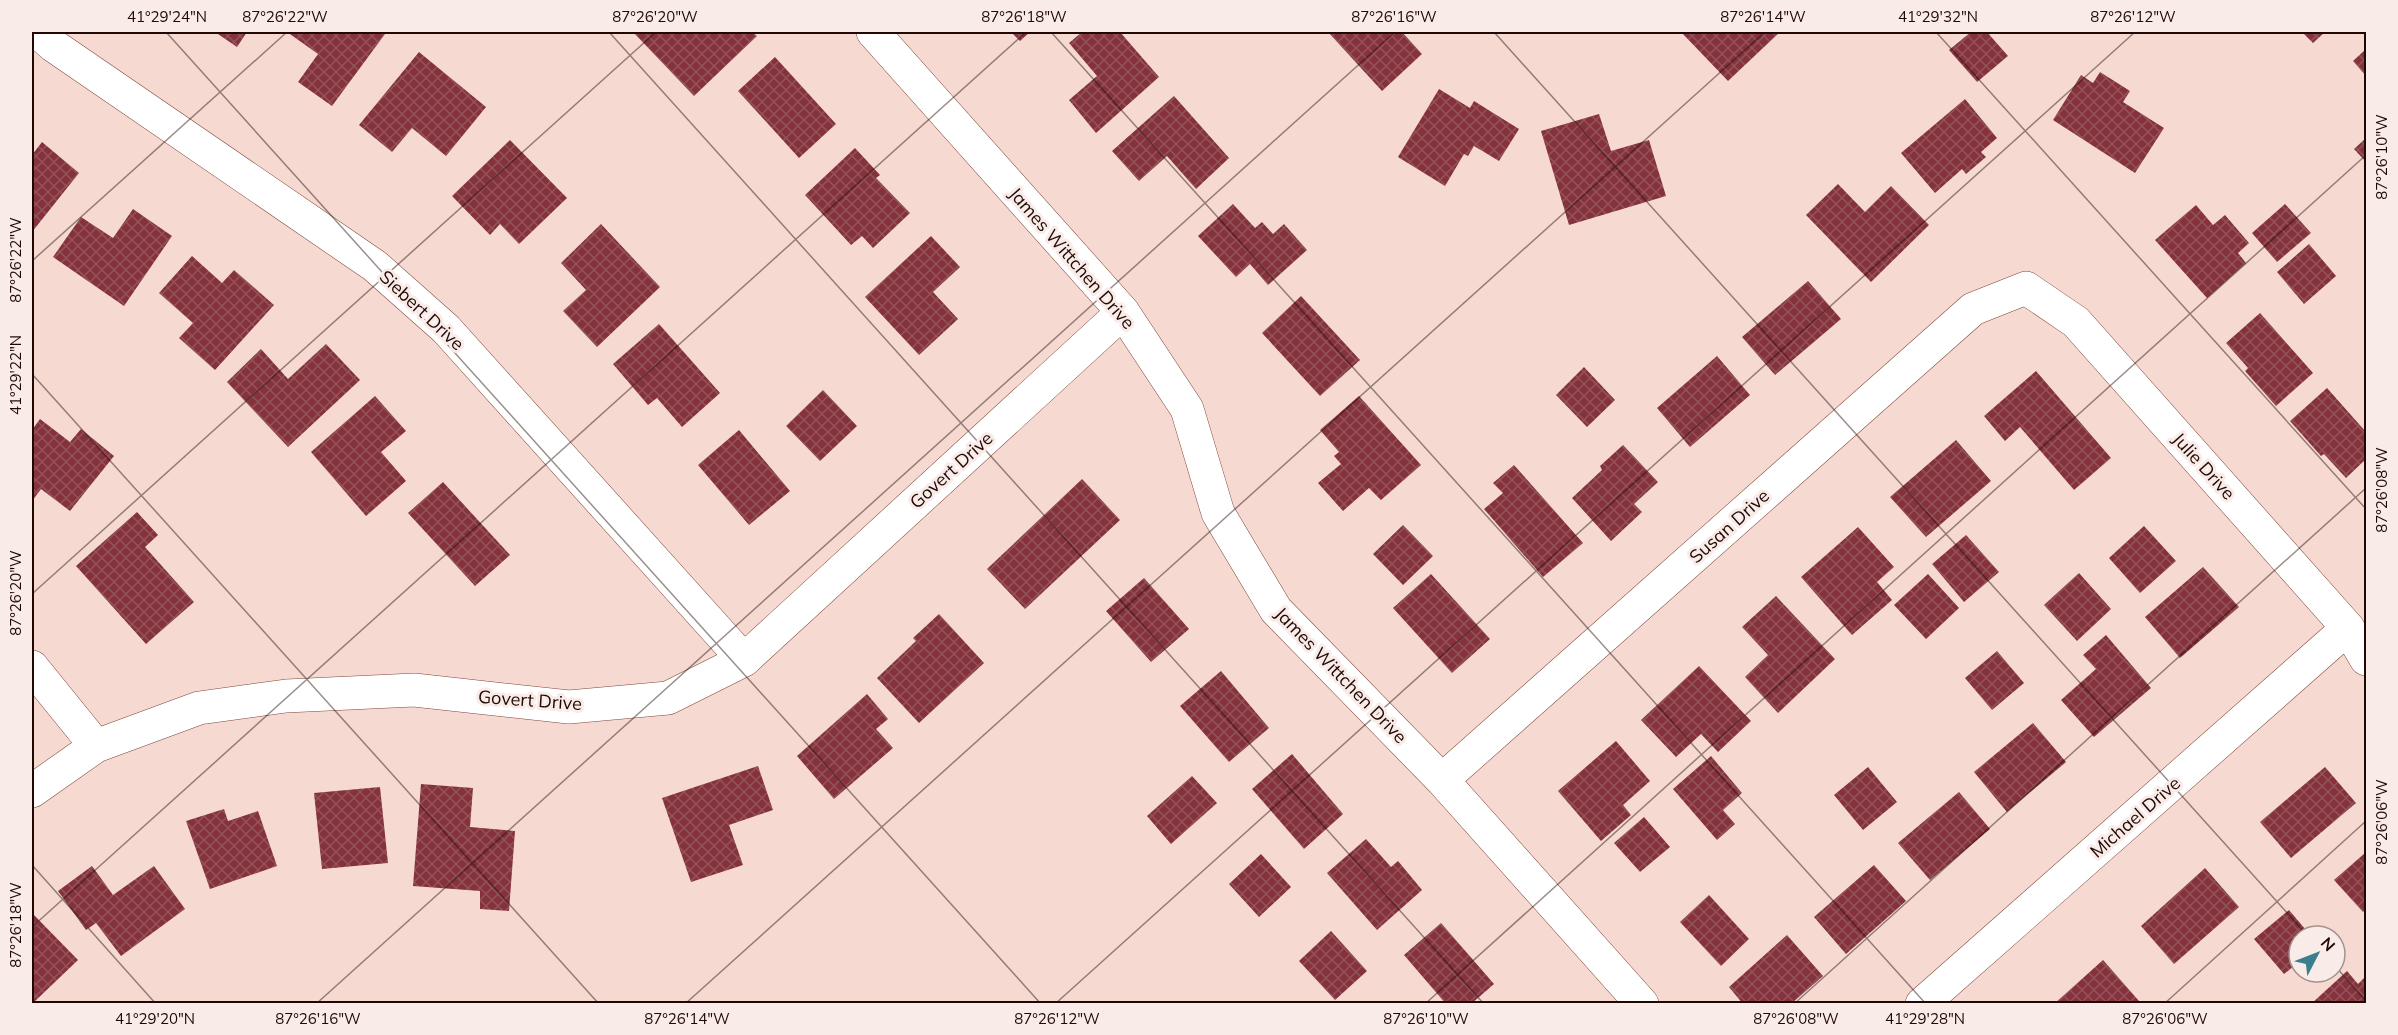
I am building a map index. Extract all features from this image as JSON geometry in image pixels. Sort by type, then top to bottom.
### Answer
[{"type":"street","name":"Siebert Drive","points":[[38,32],[54,46],[375,266],[446,329],[744,660]]},
{"type":"street","name":"James Wittchen Drive","points":[[873,32],[1123,312],[1186,409],[1218,513],[1276,610],[1442,780],[1642,1004]]},
{"type":"street","name":"Julie Drive","points":[[2026,288],[2076,322],[2348,628],[2367,659]]},
{"type":"street","name":"Susan Drive","points":[[1442,780],[1973,309],[2026,288]]},
{"type":"street","name":"Govert Drive","points":[[32,791],[96,746],[199,708],[286,696],[414,690],[569,706],[668,698],[744,660],[1123,312]]},
{"type":"street","name":"Michael Drive","points":[[1922,1004],[2348,628]]},
{"type":"street","points":[[32,667],[96,746]]},
{"type":"building","points":[[215,32],[247,32],[237,47]]},
{"type":"building","points":[[287,32],[382,32],[385,34],[332,106],[298,82],[318,54]]},
{"type":"building","points":[[633,32],[752,32],[757,36],[694,96]]},
{"type":"building","points":[[1011,32],[1030,32],[1020,41]]},
{"type":"building","points":[[1082,32],[1120,32],[1159,77],[1096,133],[1069,100],[1097,76],[1069,43]]},
{"type":"building","points":[[1328,32],[1402,32],[1422,54],[1382,91]]},
{"type":"building","points":[[1681,32],[1780,32],[1728,81]]},
{"type":"building","points":[[1971,32],[1987,32],[2008,56],[1977,82],[1949,50]]},
{"type":"building","points":[[2302,32],[2325,32],[2313,43]]},
{"type":"building","points":[[2366,49],[2366,76],[2353,61]]},
{"type":"building","points":[[419,52],[486,107],[446,156],[412,128],[392,152],[359,125]]},
{"type":"building","points":[[775,57],[836,124],[799,158],[738,91]]},
{"type":"building","points":[[2100,72],[2130,91],[2123,102],[2164,128],[2135,173],[2053,120],[2081,75],[2093,83]]},
{"type":"building","points":[[1439,89],[1470,108],[1474,101],[1519,129],[1499,161],[1474,146],[1468,156],[1464,154],[1445,186],[1398,157]]},
{"type":"building","points":[[1174,96],[1229,158],[1196,189],[1167,156],[1139,181],[1112,151]]},
{"type":"building","points":[[1965,99],[1997,138],[1981,152],[1986,157],[1966,174],[1962,169],[1935,193],[1901,153]]},
{"type":"building","points":[[1599,114],[1611,151],[1649,140],[1666,196],[1569,225],[1541,131]]},
{"type":"building","points":[[2366,138],[2366,162],[2354,149]]},
{"type":"building","points":[[510,140],[567,198],[519,244],[500,224],[490,235],[452,196]]},
{"type":"building","points":[[42,142],[79,173],[32,232],[32,155]]},
{"type":"building","points":[[855,148],[880,175],[876,178],[910,213],[873,248],[862,236],[851,245],[805,195]]},
{"type":"building","points":[[1838,184],[1865,212],[1891,186],[1929,225],[1871,282],[1806,215]]},
{"type":"building","points":[[1233,204],[1255,228],[1262,222],[1273,234],[1284,224],[1307,250],[1268,285],[1250,264],[1236,277],[1198,236]]},
{"type":"building","points":[[2285,204],[2311,233],[2277,262],[2252,233]]},
{"type":"building","points":[[2196,205],[2213,225],[2225,215],[2249,243],[2238,253],[2246,263],[2207,298],[2155,240]]},
{"type":"building","points":[[133,209],[172,236],[124,306],[53,257],[81,217],[113,238]]},
{"type":"building","points":[[601,224],[660,287],[597,347],[563,311],[586,290],[561,263]]},
{"type":"building","points":[[931,236],[960,267],[933,292],[958,319],[919,355],[865,297]]},
{"type":"building","points":[[2309,244],[2336,276],[2304,304],[2277,272]]},
{"type":"building","points":[[192,256],[222,283],[234,270],[274,305],[215,370],[179,338],[193,323],[159,293]]},
{"type":"building","points":[[1808,281],[1841,319],[1775,375],[1742,337]]},
{"type":"building","points":[[1301,296],[1360,360],[1320,396],[1262,333]]},
{"type":"building","points":[[2260,313],[2313,373],[2276,406],[2245,371],[2248,368],[2226,343]]},
{"type":"building","points":[[659,324],[720,393],[682,427],[657,398],[648,405],[613,364]]},
{"type":"building","points":[[326,344],[360,380],[288,447],[227,382],[261,349],[288,379]]},
{"type":"building","points":[[1717,356],[1750,395],[1690,447],[1657,408]]},
{"type":"building","points":[[1584,367],[1615,400],[1587,427],[1556,395]]},
{"type":"building","points":[[2036,371],[2111,458],[2074,490],[2020,427],[2005,441],[1984,416]]},
{"type":"building","points":[[2327,388],[2366,432],[2366,459],[2346,478],[2324,454],[2321,456],[2290,421]]},
{"type":"building","points":[[823,390],[857,426],[820,461],[786,426]]},
{"type":"building","points":[[375,396],[406,431],[381,452],[406,481],[366,516],[311,452]]},
{"type":"building","points":[[1359,396],[1421,465],[1381,500],[1369,488],[1343,511],[1318,483],[1341,464],[1334,456],[1339,452],[1320,430]]},
{"type":"building","points":[[40,419],[70,442],[81,429],[114,456],[70,511],[41,489],[32,501],[32,430]]},
{"type":"building","points":[[739,430],[790,491],[749,525],[698,465]]},
{"type":"building","points":[[1956,440],[1991,481],[1926,537],[1890,497]]},
{"type":"building","points":[[1623,445],[1658,482],[1634,504],[1642,512],[1611,541],[1572,498],[1602,470],[1600,466]]},
{"type":"building","points":[[1514,465],[1583,543],[1543,577],[1484,509],[1503,493],[1493,483]]},
{"type":"building","points":[[1082,479],[1120,520],[1025,609],[987,569]]},
{"type":"building","points":[[443,482],[510,555],[475,586],[408,513]]},
{"type":"building","points":[[137,512],[158,535],[145,547],[194,602],[146,644],[76,566]]},
{"type":"building","points":[[1403,525],[1433,556],[1403,585],[1373,554]]},
{"type":"building","points":[[2144,526],[2176,561],[2140,593],[2109,558]]},
{"type":"building","points":[[1858,527],[1894,567],[1877,582],[1892,600],[1852,635],[1801,577]]},
{"type":"building","points":[[1966,535],[1999,572],[1964,602],[1932,564]]},
{"type":"building","points":[[2203,567],[2239,607],[2180,658],[2145,617]]},
{"type":"building","points":[[2079,573],[2111,609],[2077,641],[2044,605]]},
{"type":"building","points":[[1431,574],[1490,639],[1452,673],[1393,608]]},
{"type":"building","points":[[1928,574],[1959,608],[1926,639],[1894,605]]},
{"type":"building","points":[[1144,578],[1189,629],[1151,662],[1106,611]]},
{"type":"building","points":[[1776,596],[1835,659],[1778,713],[1745,677],[1768,655],[1742,627]]},
{"type":"building","points":[[939,614],[984,663],[919,723],[877,678],[916,641],[913,638]]},
{"type":"building","points":[[2106,635],[2151,688],[2094,737],[2061,700],[2096,669],[2083,655]]},
{"type":"building","points":[[1997,651],[2024,683],[1992,710],[1965,678]]},
{"type":"building","points":[[1699,666],[1751,721],[1718,752],[1701,734],[1676,757],[1641,720]]},
{"type":"building","points":[[1221,671],[1269,728],[1229,762],[1180,706]]},
{"type":"building","points":[[867,694],[888,719],[876,729],[893,748],[834,799],[797,756]]},
{"type":"building","points":[[2033,723],[2066,762],[2007,812],[1974,772]]},
{"type":"building","points":[[1616,741],[1650,781],[1623,805],[1631,815],[1601,841],[1558,791]]},
{"type":"building","points":[[1292,754],[1343,814],[1304,849],[1252,789]]},
{"type":"building","points":[[1711,756],[1742,793],[1723,810],[1735,824],[1717,840],[1673,789]]},
{"type":"building","points":[[758,766],[773,810],[729,825],[743,865],[691,882],[662,798]]},
{"type":"building","points":[[1868,767],[1897,802],[1863,830],[1834,795]]},
{"type":"building","points":[[2325,767],[2356,803],[2291,858],[2260,822]]},
{"type":"building","points":[[1192,776],[1217,803],[1171,844],[1147,816]]},
{"type":"building","points":[[421,784],[473,788],[470,827],[515,831],[509,911],[480,909],[480,891],[413,886]]},
{"type":"building","points":[[380,787],[388,863],[322,869],[314,793]]},
{"type":"building","points":[[1959,792],[1990,829],[1930,880],[1898,843]]},
{"type":"building","points":[[224,809],[228,821],[258,811],[277,866],[210,889],[186,821]]},
{"type":"building","points":[[1644,817],[1670,847],[1640,872],[1614,843]]},
{"type":"building","points":[[1366,839],[1391,867],[1398,861],[1422,890],[1377,930],[1327,873]]},
{"type":"building","points":[[2365,853],[2366,909],[2363,912],[2334,880]]},
{"type":"building","points":[[1261,854],[1291,887],[1259,917],[1229,884]]},
{"type":"building","points":[[1874,865],[1906,901],[1846,954],[1814,917]]},
{"type":"building","points":[[92,866],[113,895],[154,866],[185,909],[121,956],[96,923],[86,930],[58,891]]},
{"type":"building","points":[[2205,868],[2239,907],[2174,964],[2141,926]]},
{"type":"building","points":[[1709,895],[1749,939],[1721,966],[1680,922]]},
{"type":"building","points":[[2289,910],[2301,924],[2287,924],[2287,972],[2284,974],[2254,939]]},
{"type":"building","points":[[33,914],[78,960],[32,1004],[32,916]]},
{"type":"building","points":[[1441,923],[1494,984],[1471,1004],[1446,1004],[1404,955]]},
{"type":"building","points":[[1331,931],[1367,971],[1335,1000],[1299,961]]},
{"type":"building","points":[[1787,935],[1823,976],[1791,1004],[1743,1004],[1729,987]]},
{"type":"building","points":[[2103,960],[2139,1001],[2136,1004],[2054,1004]]},
{"type":"building","points":[[2347,971],[2358,984],[2366,976],[2366,1004],[2311,1004],[2333,984],[2347,984]]}]
